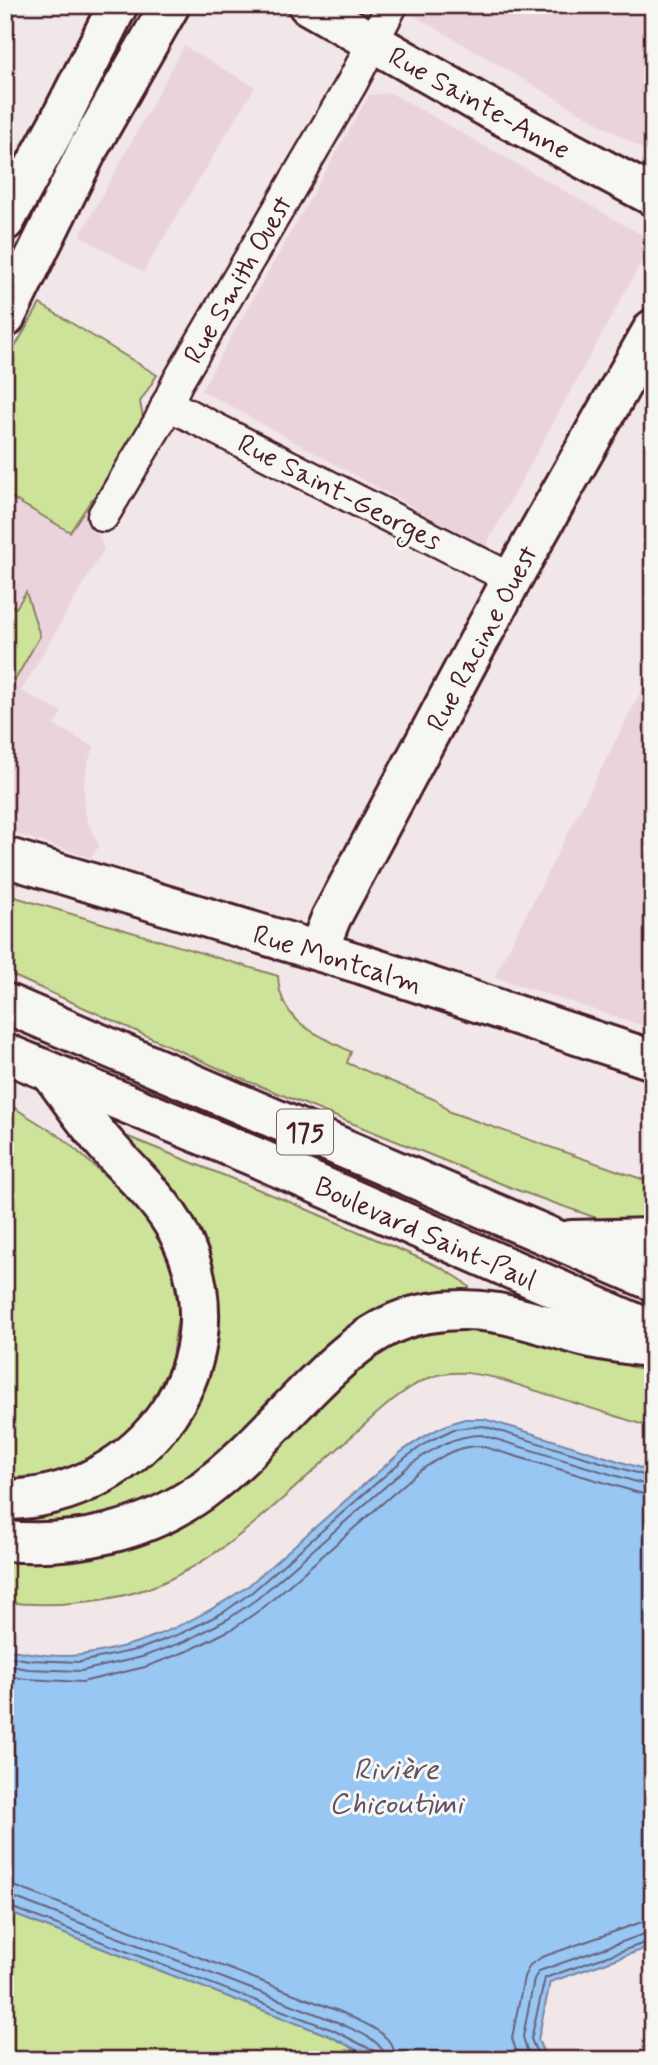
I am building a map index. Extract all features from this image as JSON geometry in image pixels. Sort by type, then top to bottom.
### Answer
[{"type":"main road","points":[[5,221],[60,120],[117,5]]},
{"type":"main road","points":[[5,318],[88,149],[170,5]]},
{"type":"main road","name":"Rue Sainte-Anne","points":[[308,5],[478,103],[653,196]]},
{"type":"main road","name":"Rue Racine Ouest","points":[[318,951],[331,918],[512,579],[653,328]]},
{"type":"main road","name":"Rue Montcalm","points":[[11,856],[318,951],[653,1060]]},
{"type":"main road","name":"Boulevard Saint-Paul","points":[[5,1003],[653,1281]]},
{"type":"main road","name":"Boulevard Saint-Paul","points":[[5,1053],[253,1156],[653,1331]]},
{"type":"main road","points":[[5,1500],[44,1496],[75,1487],[103,1474],[129,1457],[159,1428],[174,1405],[190,1369],[198,1332],[197,1294],[192,1267],[178,1232],[159,1202],[106,1146],[52,1074]]},
{"type":"main road","points":[[558,1240],[653,1238]]},
{"type":"main road","points":[[5,1541],[52,1542],[96,1537],[134,1526],[177,1506],[201,1491],[233,1464],[348,1352],[380,1331],[415,1315],[463,1309],[490,1310],[581,1335],[653,1348]]},
{"type":"street","name":"Rue Smith Ouest","points":[[103,516],[159,422],[177,383],[352,83],[391,5]]},
{"type":"street","name":"Rue Saint-Georges","points":[[167,404],[512,579]]},
{"type":"shaded area","points":[[412,5],[653,5],[653,155],[408,12]]},
{"type":"shaded area","points":[[184,46],[255,87],[143,272],[80,236]]},
{"type":"shaded area","points":[[391,93],[653,241],[485,547],[201,390],[369,95]]},
{"type":"shaded area","points":[[5,447],[97,502],[90,514],[104,549],[21,691],[62,712],[54,725],[94,747],[84,783],[84,807],[99,846],[91,858],[5,830]]},
{"type":"shaded area","points":[[653,668],[653,1029],[494,977]]},
{"type":"green space","points":[[40,304],[157,375],[140,402],[144,422],[97,502],[92,499],[70,532],[5,494],[5,364]]},
{"type":"green space","points":[[26,592],[40,636],[15,680],[5,674],[5,603],[16,608]]},
{"type":"green space","points":[[5,894],[278,976],[280,992],[293,1016],[313,1032],[351,1052],[347,1063],[436,1100],[450,1112],[653,1183],[653,1226],[605,1221],[517,1190],[240,1078],[5,972]]},
{"type":"green space","points":[[5,1102],[64,1139],[145,1212],[170,1259],[179,1311],[171,1363],[147,1411],[110,1448],[66,1470],[38,1476],[5,1478]]},
{"type":"green space","points":[[126,1136],[440,1267],[469,1287],[468,1292],[193,1480],[111,1519],[5,1529],[5,1514],[61,1507],[206,1359],[122,1137]]},
{"type":"green space","points":[[427,1324],[533,1334],[653,1374],[653,1428],[496,1378],[460,1373],[438,1375],[414,1385],[392,1401],[242,1533],[218,1551],[168,1580],[130,1594],[88,1602],[5,1602],[5,1554],[81,1554],[342,1374]]},
{"type":"green space","points":[[5,1911],[330,2036],[376,2060],[5,2060]]},
{"type":"water","name":"Rivière Chicoutimi","points":[[465,1419],[484,1419],[653,1472],[653,1946],[550,1982],[538,2040],[547,2060],[376,2060],[330,2036],[5,1911],[5,1649],[52,1655],[80,1655],[125,1646],[189,1621],[248,1586],[401,1452],[439,1428]]}]
